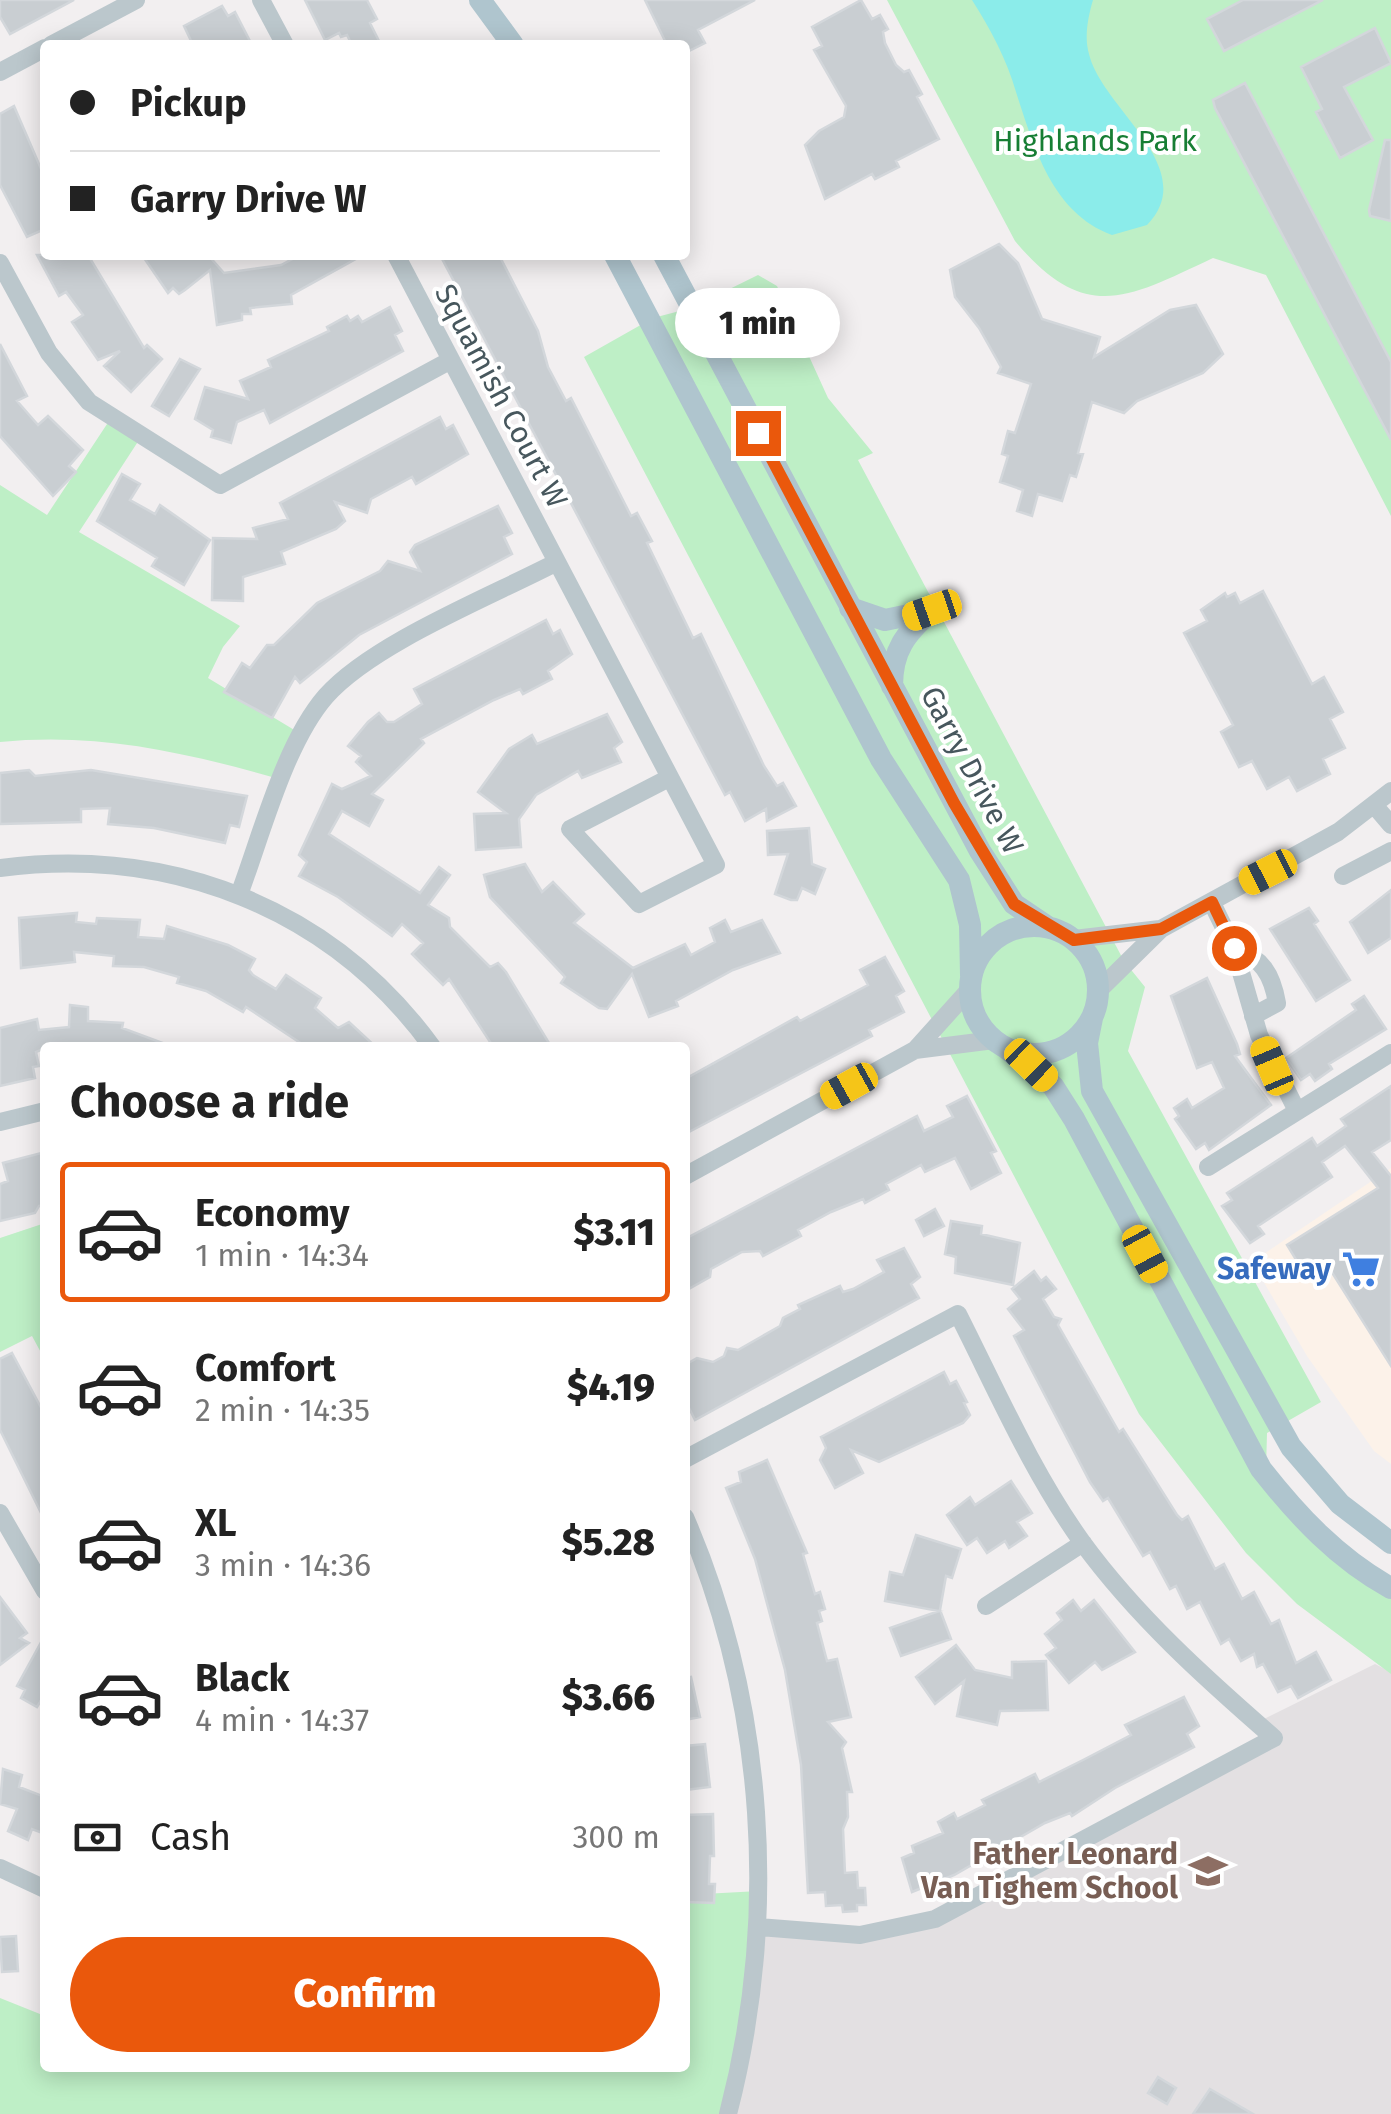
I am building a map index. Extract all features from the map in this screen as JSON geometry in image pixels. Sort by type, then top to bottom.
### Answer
[{"type":"main road","points":[[467,0],[492,40]]},
{"type":"main road","points":[[480,0],[509,40]]},
{"type":"main road","points":[[618,260],[881,759],[959,880],[970,925],[970,983],[976,1018],[1000,1044],[1053,1086],[1074,1119],[1261,1469],[1286,1501],[1340,1554],[1391,1588]]},
{"type":"main road","points":[[649,260],[684,293]]},
{"type":"main road","name":"Garry Drive W","points":[[667,260],[998,882],[1014,904],[1048,927]]},
{"type":"main road","points":[[850,608],[885,620],[932,610],[899,644],[892,664],[892,686]]},
{"type":"main road","points":[[970,983],[984,950],[1006,932],[1048,927],[1074,940],[1092,962],[1099,990],[1087,1043],[1092,1091],[1270,1412],[1315,1479],[1391,1543]]},
{"type":"main road","points":[[1000,1044],[1048,1053],[1074,1041],[1092,1018]]},
{"type":"street","points":[[61,40],[136,0]]},
{"type":"street","points":[[261,0],[282,40]]},
{"type":"street","points":[[0,72],[40,51]]},
{"type":"street","name":"Squamish Court W","points":[[399,260],[716,864],[639,904],[570,829],[669,778]]},
{"type":"street","points":[[0,263],[49,353],[89,402],[220,485],[451,360]]},
{"type":"street","points":[[240,892],[301,734],[326,696],[392,649],[557,562]]},
{"type":"street","points":[[1099,990],[1161,929],[1338,832],[1391,791]]},
{"type":"street","points":[[1374,805],[1391,825]]},
{"type":"street","points":[[1343,876],[1391,851]]},
{"type":"street","points":[[0,868],[63,862],[106,864],[155,870],[240,892],[343,956],[380,986],[428,1042]]},
{"type":"street","points":[[1212,902],[1234,948],[1272,1066],[1297,1111]]},
{"type":"street","points":[[1074,940],[1161,929]]},
{"type":"street","points":[[1234,948],[1254,955],[1274,988],[1277,1003],[1253,1016]]},
{"type":"street","points":[[690,1173],[915,1050],[970,983]]},
{"type":"street","points":[[915,1050],[1000,1044]]},
{"type":"street","points":[[1208,1167],[1391,1053]]},
{"type":"street","points":[[0,1122],[40,1113]]},
{"type":"street","points":[[690,1457],[958,1314],[1040,1476],[1083,1543],[1169,1642],[1274,1738],[935,1919],[860,1935],[760,1927]]},
{"type":"street","points":[[0,1513],[40,1582]]},
{"type":"street","points":[[690,1530],[716,1597],[742,1715],[757,1820],[760,1927],[750,2011],[728,2114]]},
{"type":"street","points":[[986,1606],[1083,1543]]},
{"type":"street","points":[[0,1868],[40,1887]]},
{"type":"shaded area","points":[[1391,1168],[1391,1464],[1374,1451],[1307,1356],[1252,1262]]},
{"type":"shaded area","name":"Father Leonard Van Tighem School","points":[[1375,1664],[1391,1672],[1391,2114],[729,2114],[760,1927],[891,1932],[1273,1738],[1256,1723]]},
{"type":"green space","name":"Highlands Park","points":[[887,0],[1391,0],[1391,516],[1266,275],[1213,258],[1131,293],[1085,294],[1063,284],[1015,241]]},
{"type":"green space","points":[[758,275],[777,286],[828,398],[873,453],[858,460],[1124,961],[1145,987],[1128,1051],[1321,1402],[1267,1433],[1266,1470],[1308,1524],[1391,1599],[1391,1674],[1297,1604],[1246,1553],[1139,1414],[584,357],[653,318],[691,308]]},
{"type":"green space","points":[[111,418],[141,437],[79,532],[240,626],[223,647],[208,678],[301,734],[283,780],[143,747],[73,740],[0,742],[0,485],[47,515]]},
{"type":"green space","points":[[40,1225],[40,1351],[32,1336],[0,1352],[0,1238]]},
{"type":"green space","points":[[759,1891],[728,2114],[0,2114],[0,1998],[40,2014],[40,2072],[690,2072],[690,1895]]},
{"type":"water","points":[[972,0],[1093,0],[1087,41],[1097,75],[1144,139],[1163,182],[1161,204],[1147,225],[1112,235],[1091,225],[1060,195],[1038,156],[1003,56]]},
{"type":"building","points":[[0,0],[74,0],[10,34],[0,17]]},
{"type":"building","points":[[305,0],[367,0],[377,19],[370,23],[378,40],[350,40],[339,33],[325,40]]},
{"type":"building","points":[[645,0],[755,0],[698,30],[705,43],[690,50],[690,40],[665,40]]},
{"type":"building","points":[[861,0],[872,19],[880,15],[888,29],[883,32],[885,43],[896,65],[904,72],[909,70],[922,94],[917,97],[939,139],[896,161],[899,167],[875,179],[872,174],[825,199],[805,145],[819,131],[844,117],[846,106],[814,50],[822,46],[812,27]]},
{"type":"building","points":[[1243,0],[1323,0],[1224,51],[1207,19]]},
{"type":"building","points":[[222,6],[228,16],[235,12],[249,40],[191,40],[184,26]]},
{"type":"building","points":[[1375,28],[1391,63],[1344,87],[1373,140],[1340,158],[1316,112],[1322,109],[1301,67]]},
{"type":"building","points":[[1245,83],[1391,362],[1391,440],[1215,108],[1213,100]]},
{"type":"building","points":[[14,106],[40,166],[40,231],[27,237],[0,185],[0,114]]},
{"type":"building","points":[[1385,140],[1391,140],[1391,221],[1370,216],[1369,210]]},
{"type":"building","points":[[999,244],[1018,263],[1042,319],[1100,337],[1094,357],[1170,310],[1196,305],[1223,354],[1203,373],[1137,401],[1124,413],[1092,402],[1078,453],[1083,454],[1076,477],[1070,475],[1062,501],[1038,494],[1032,516],[1017,511],[1023,490],[1000,482],[1008,456],[1002,454],[1008,431],[1015,433],[1031,384],[998,373],[1001,367],[979,328],[955,297],[950,270]]},
{"type":"building","points":[[37,255],[40,260],[91,260],[144,348],[147,345],[162,359],[131,392],[104,366],[120,351],[98,360],[72,322],[83,315],[66,292],[59,296]]},
{"type":"building","points":[[145,260],[212,260],[224,273],[281,265],[290,260],[354,260],[291,295],[292,304],[250,308],[251,314],[242,314],[242,320],[217,325],[210,270],[179,294],[173,288],[168,293]]},
{"type":"building","points":[[443,260],[502,260],[538,331],[548,367],[566,401],[571,398],[631,516],[637,513],[652,541],[647,543],[693,638],[701,634],[764,766],[777,786],[783,783],[796,806],[767,821],[766,809],[745,821],[730,792],[725,795]]},
{"type":"building","points":[[390,307],[402,331],[395,335],[403,351],[270,423],[264,410],[237,422],[231,443],[211,437],[213,430],[195,419],[205,387],[248,399],[240,381],[271,367],[268,360],[329,331],[327,327],[347,316],[350,321],[358,316],[362,322]]},
{"type":"building","points":[[0,344],[27,396],[17,401],[38,425],[48,416],[83,450],[69,466],[76,472],[53,496],[0,436]]},
{"type":"building","points":[[180,359],[200,369],[169,416],[152,406]]},
{"type":"building","points":[[440,417],[446,429],[453,425],[468,454],[416,484],[412,477],[371,499],[367,513],[335,502],[345,521],[336,529],[281,552],[285,564],[243,577],[243,601],[212,600],[213,538],[257,539],[253,528],[288,519],[280,503]]},
{"type":"building","points":[[122,474],[140,484],[130,500],[155,514],[160,505],[210,540],[184,585],[152,566],[157,558],[97,521]]},
{"type":"building","points":[[498,506],[512,533],[504,537],[512,554],[359,635],[300,683],[295,677],[272,718],[224,692],[242,663],[250,668],[267,645],[274,645],[317,603],[380,571],[388,561],[420,571],[410,552],[415,545]]},
{"type":"building","points":[[1263,591],[1312,684],[1324,677],[1343,712],[1330,719],[1345,748],[1323,759],[1330,774],[1297,791],[1289,777],[1267,789],[1252,761],[1239,767],[1221,732],[1233,725],[1184,633],[1207,621],[1201,610],[1225,593],[1227,597],[1235,593],[1240,603]]},
{"type":"building","points":[[546,620],[553,634],[560,630],[572,654],[548,671],[552,679],[523,694],[520,689],[494,700],[421,739],[424,743],[372,794],[383,800],[369,826],[342,811],[329,834],[420,893],[439,867],[450,875],[428,905],[449,918],[450,927],[490,967],[498,963],[506,972],[548,1042],[490,1042],[449,979],[443,985],[412,954],[423,943],[402,924],[392,936],[338,897],[299,876],[307,862],[299,855],[332,784],[342,789],[371,776],[356,762],[361,756],[348,746],[379,713],[387,722],[394,722],[422,704],[414,689]]},
{"type":"building","points":[[607,714],[622,742],[614,748],[621,762],[582,778],[578,771],[536,795],[519,819],[521,847],[476,850],[474,814],[506,813],[478,792],[509,749],[532,735],[537,744]]},
{"type":"building","points":[[29,770],[35,776],[91,770],[247,796],[239,827],[230,825],[225,843],[154,828],[108,824],[110,808],[81,809],[81,822],[0,824],[0,773]]},
{"type":"building","points":[[809,828],[812,864],[825,869],[815,894],[802,888],[797,900],[791,900],[775,894],[788,854],[768,855],[767,831]]},
{"type":"building","points":[[525,864],[542,892],[553,882],[584,914],[574,923],[633,968],[685,944],[691,955],[715,942],[710,928],[725,920],[731,932],[762,920],[780,953],[733,970],[676,1001],[678,1006],[649,1017],[632,974],[607,1009],[599,1008],[561,983],[565,977],[490,897],[484,875]]},
{"type":"building","points":[[1391,890],[1391,938],[1368,953],[1350,922]]},
{"type":"building","points":[[1309,908],[1318,921],[1314,924],[1350,980],[1316,1001],[1270,929]]},
{"type":"building","points":[[77,913],[76,922],[96,924],[97,918],[140,920],[138,937],[164,939],[167,926],[228,945],[255,959],[249,970],[253,975],[276,989],[286,975],[321,998],[315,1008],[338,1028],[349,1022],[371,1042],[299,1042],[246,1007],[243,1012],[206,991],[177,983],[179,977],[144,967],[113,966],[114,956],[74,952],[75,962],[21,968],[19,918]]},
{"type":"building","points":[[885,957],[904,991],[896,996],[904,1012],[869,1030],[872,1036],[690,1131],[690,1076],[797,1017],[800,1021],[868,985],[860,970]]},
{"type":"building","points":[[1207,978],[1237,1044],[1240,1054],[1235,1056],[1271,1105],[1209,1150],[1205,1143],[1196,1149],[1175,1119],[1179,1116],[1174,1108],[1187,1099],[1192,1108],[1224,1088],[1212,1062],[1197,1068],[1171,996]]},
{"type":"building","points":[[1364,996],[1386,1029],[1329,1064],[1332,1069],[1315,1081],[1310,1074],[1301,1080],[1286,1058],[1356,1010],[1352,1004]]},
{"type":"building","points":[[70,1005],[88,1007],[88,1021],[123,1023],[122,1028],[160,1042],[40,1042],[40,1050],[36,1052],[39,1066],[33,1067],[35,1078],[0,1086],[0,1028],[37,1019],[39,1030],[69,1027]]},
{"type":"building","points":[[1391,1086],[1391,1140],[1372,1152],[1391,1176],[1391,1366],[1326,1263],[1306,1276],[1287,1245],[1378,1188],[1345,1146],[1322,1162],[1332,1177],[1258,1226],[1264,1234],[1250,1243],[1222,1206],[1232,1200],[1227,1193],[1312,1138],[1317,1146],[1346,1126],[1341,1119]]},
{"type":"building","points":[[967,1096],[996,1151],[991,1153],[1001,1173],[971,1189],[955,1158],[925,1172],[921,1165],[886,1184],[889,1190],[865,1203],[863,1199],[831,1212],[798,1230],[801,1236],[763,1256],[760,1251],[742,1252],[711,1269],[710,1277],[690,1288],[690,1236],[917,1116],[924,1131],[953,1117],[947,1106]]},
{"type":"building","points":[[40,1153],[40,1206],[35,1213],[0,1221],[0,1184],[8,1181],[3,1163]]},
{"type":"building","points":[[935,1209],[944,1226],[924,1236],[916,1220]]},
{"type":"building","points":[[951,1221],[982,1226],[981,1234],[1020,1243],[1013,1285],[955,1273],[956,1257],[945,1254]]},
{"type":"building","points":[[904,1248],[920,1277],[911,1284],[919,1298],[695,1420],[690,1410],[690,1362],[697,1358],[713,1362],[724,1356],[727,1348],[738,1350],[780,1326],[783,1318],[800,1309],[798,1305],[840,1286],[843,1292],[853,1289],[884,1272],[877,1260]]},
{"type":"building","points":[[1034,1271],[1041,1281],[1046,1277],[1056,1289],[1043,1299],[1054,1317],[1061,1319],[1058,1325],[1119,1432],[1123,1429],[1177,1515],[1182,1520],[1188,1516],[1215,1569],[1224,1564],[1242,1599],[1254,1592],[1271,1624],[1279,1620],[1296,1663],[1316,1652],[1331,1680],[1298,1698],[1291,1686],[1278,1692],[1263,1664],[1257,1667],[1254,1654],[1241,1661],[1229,1639],[1221,1644],[1200,1602],[1187,1609],[1176,1586],[1170,1589],[1150,1552],[1143,1556],[1108,1498],[1103,1501],[1014,1336],[1024,1330],[1008,1309],[1020,1299],[1012,1289]]},
{"type":"building","points":[[12,1353],[40,1406],[40,1511],[0,1430],[0,1359]]},
{"type":"building","points":[[944,1372],[950,1384],[956,1381],[967,1402],[964,1403],[970,1415],[963,1423],[879,1462],[851,1450],[863,1473],[835,1488],[820,1460],[826,1448],[821,1437]]},
{"type":"building","points":[[767,1460],[807,1553],[803,1554],[815,1594],[820,1592],[825,1609],[819,1611],[822,1621],[817,1623],[827,1661],[837,1659],[851,1717],[828,1722],[846,1742],[842,1748],[852,1792],[847,1792],[848,1817],[843,1829],[845,1873],[857,1872],[858,1888],[865,1888],[866,1905],[857,1905],[857,1911],[843,1912],[842,1905],[826,1906],[825,1892],[808,1893],[801,1765],[785,1670],[755,1559],[726,1488],[741,1482],[739,1472]]},
{"type":"building","points":[[1011,1481],[1032,1513],[1017,1522],[1027,1536],[1009,1548],[1005,1541],[987,1553],[977,1538],[967,1545],[947,1515],[970,1497],[975,1505]]},
{"type":"building","points":[[916,1535],[961,1549],[952,1578],[946,1576],[940,1610],[951,1639],[901,1656],[890,1628],[939,1611],[885,1601],[890,1572],[903,1575]]},
{"type":"building","points":[[0,1597],[27,1633],[20,1638],[29,1643],[0,1665]]},
{"type":"building","points":[[1073,1600],[1081,1611],[1094,1600],[1135,1652],[1102,1670],[1095,1662],[1069,1683],[1046,1655],[1056,1648],[1045,1634],[1062,1620],[1057,1613]]},
{"type":"building","points":[[40,1644],[37,1707],[21,1698],[25,1690],[17,1686]]},
{"type":"building","points":[[956,1645],[975,1670],[1012,1678],[1012,1662],[1046,1661],[1048,1710],[1000,1711],[997,1725],[957,1716],[964,1681],[935,1704],[916,1677]]},
{"type":"building","points":[[690,1677],[700,1717],[690,1719]]},
{"type":"building","points":[[1184,1697],[1199,1726],[1187,1734],[1194,1747],[1115,1788],[1072,1816],[1070,1813],[1045,1823],[954,1875],[912,1892],[902,1858],[914,1853],[912,1846],[943,1833],[938,1822],[954,1813],[957,1819],[985,1805],[982,1800],[1035,1774],[1039,1782],[1083,1760],[1131,1735],[1125,1725]]},
{"type":"building","points":[[705,1744],[710,1787],[690,1789],[690,1746]]},
{"type":"building","points":[[3,1769],[22,1775],[19,1787],[40,1795],[40,1832],[32,1829],[28,1840],[8,1831],[17,1809],[0,1804]]},
{"type":"building","points":[[713,1814],[714,1856],[710,1856],[709,1884],[715,1884],[714,1903],[690,1902],[690,1815]]},
{"type":"building","points":[[16,1936],[18,1971],[2,1972],[0,1937]]},
{"type":"building","points":[[1158,2077],[1176,2088],[1167,2104],[1148,2093]]},
{"type":"building","points":[[1210,2089],[1253,2114],[1193,2114]]},
{"type":"place","name":"Safeway","points":[[1361,1269]]},
{"type":"place","name":"Father Leonard Van Tighem School","points":[[1208,1871]]},
{"type":"route","points":[[758,433],[954,803],[1014,904],[1031,918],[1074,940],[1161,929],[1212,902],[1234,948]]}]
